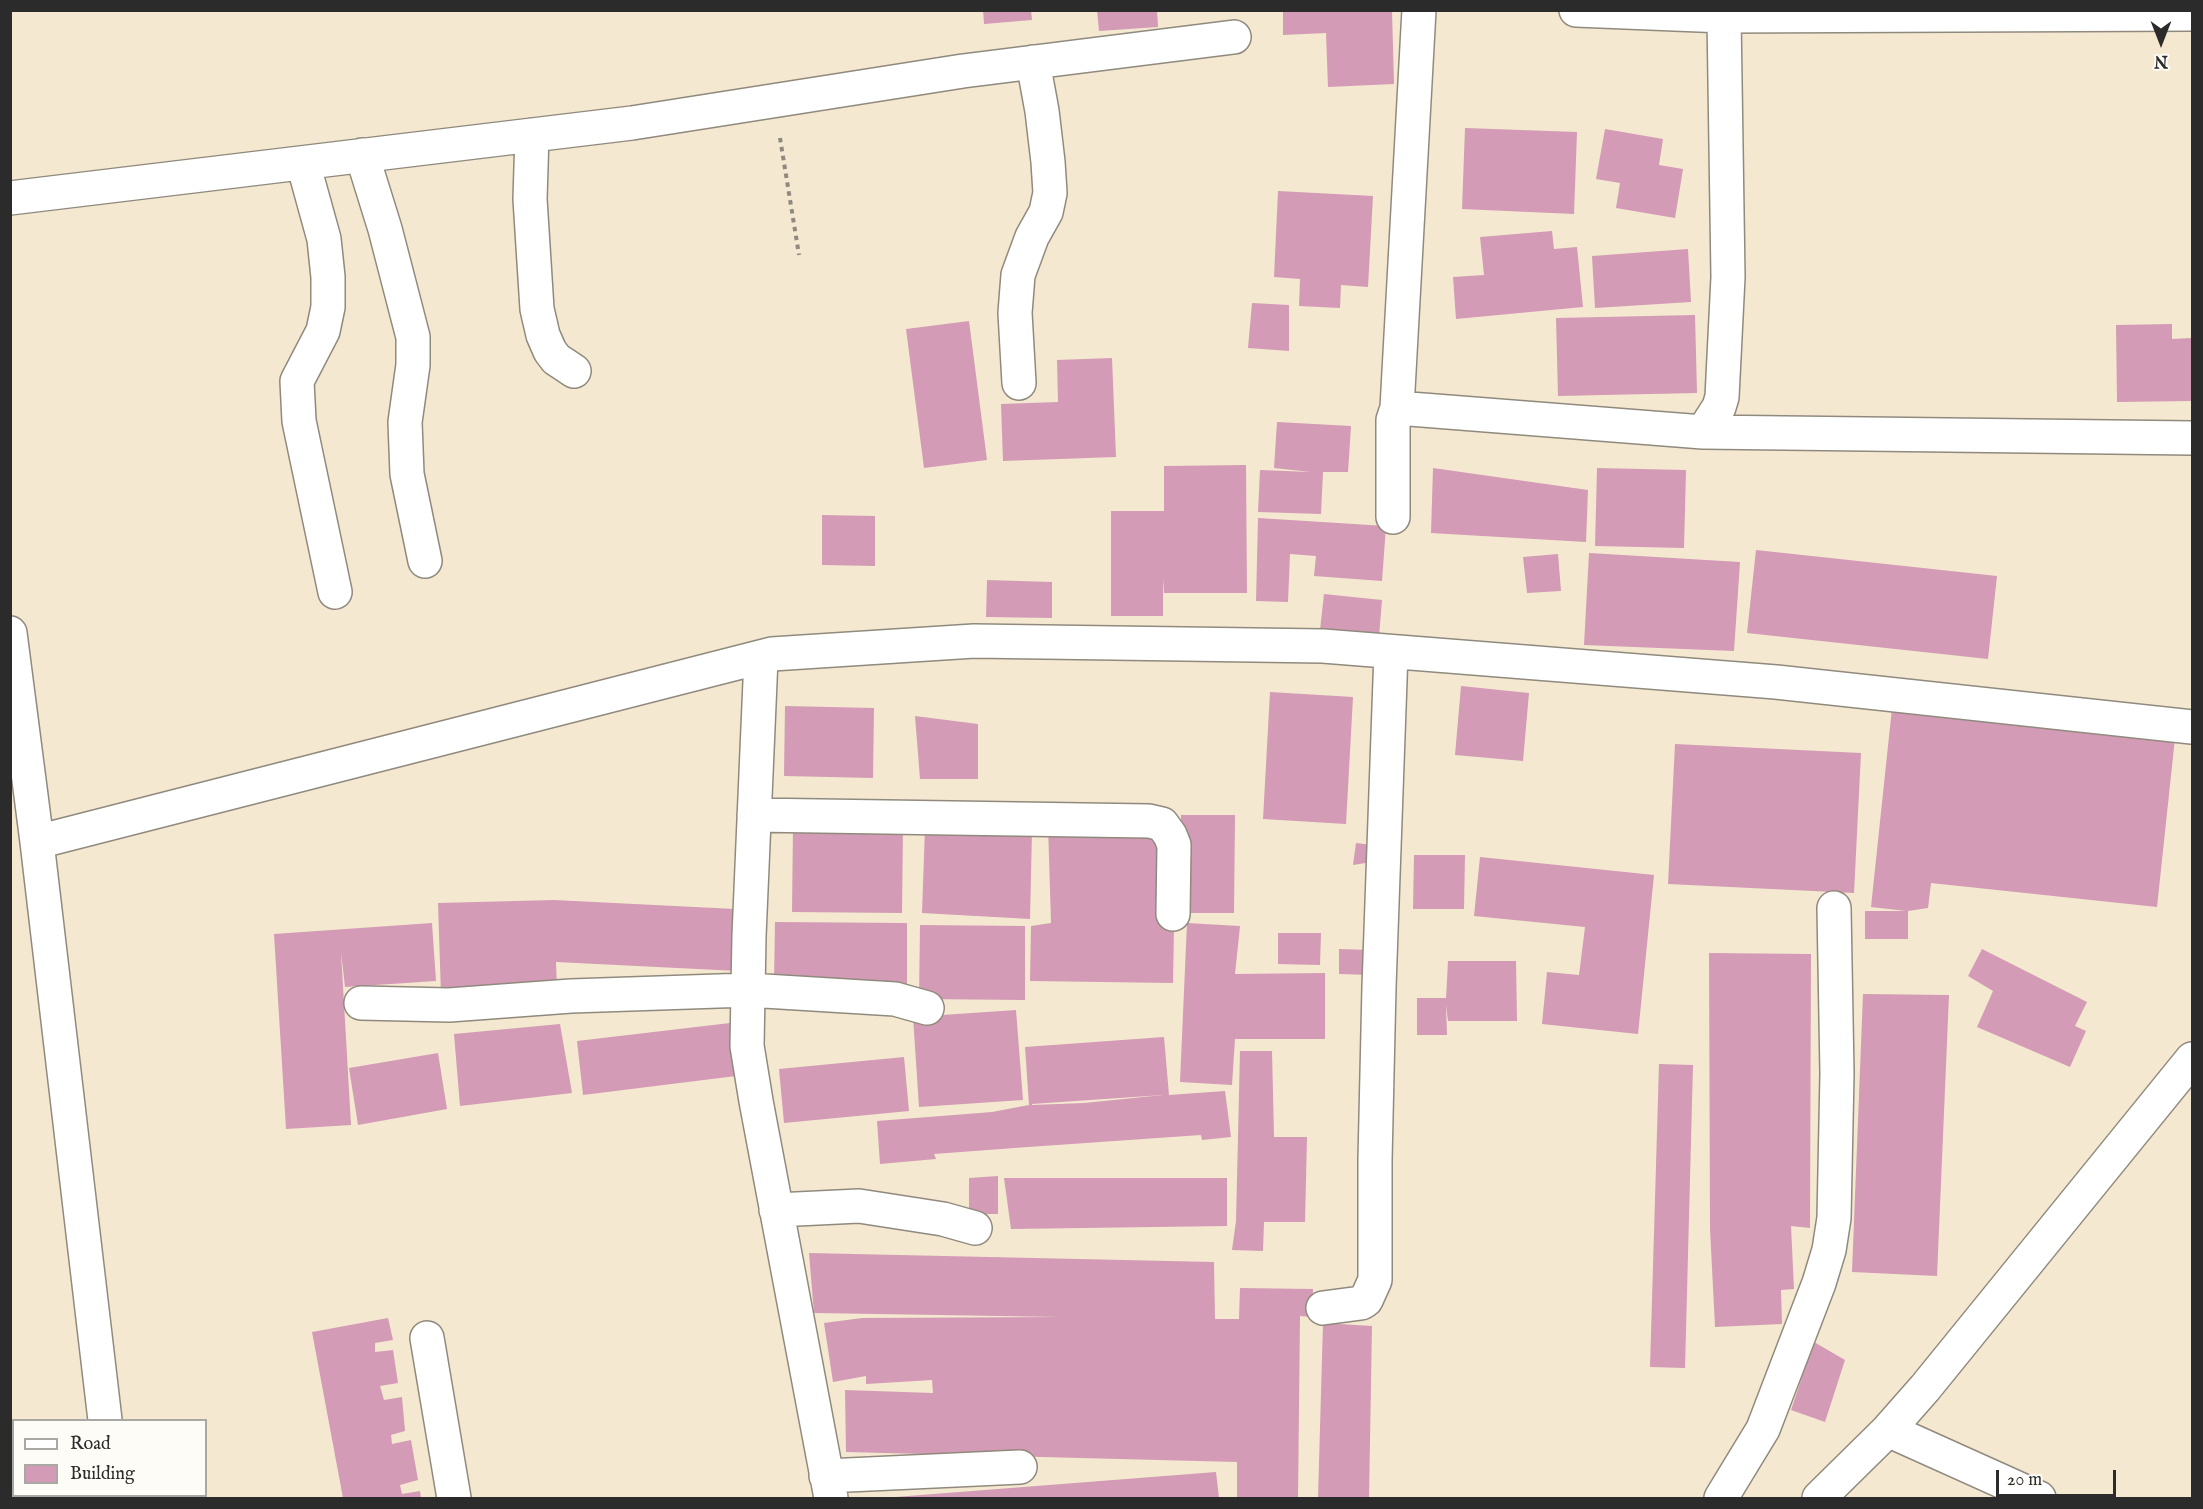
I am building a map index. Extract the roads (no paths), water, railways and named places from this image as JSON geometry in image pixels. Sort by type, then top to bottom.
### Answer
[{"type":"street","points":[[1393,517],[1393,420],[1397,408],[1419,10]]},
{"type":"street","points":[[1576,10],[1724,16],[2193,14]]},
{"type":"street","points":[[1703,432],[1719,407],[1722,397],[1728,277],[1724,16]]},
{"type":"street","points":[[10,198],[632,123],[774,99],[1033,62],[1234,37]]},
{"type":"street","points":[[1019,383],[1015,313],[1017,275],[1032,237],[1046,212],[1050,193],[1045,132],[1033,62]]},
{"type":"street","points":[[532,135],[530,199],[537,309],[550,351],[574,370]]},
{"type":"street","points":[[362,155],[386,229],[413,337],[405,423],[407,464],[425,561]]},
{"type":"street","points":[[303,163],[324,239],[328,307],[323,331],[297,381],[299,421],[335,592]]},
{"type":"street","points":[[1397,408],[1703,432],[2193,438]]},
{"type":"street","points":[[10,633],[105,1419]]},
{"type":"street","points":[[37,842],[772,654],[974,641],[1323,646],[1776,682],[2193,727]]},
{"type":"street","points":[[1323,1308],[1360,1303],[1366,1300],[1375,1280],[1378,1022],[1391,652]]},
{"type":"street","points":[[761,658],[747,1046],[828,1487],[1020,1467]]},
{"type":"street","points":[[754,815],[1149,821],[1162,824],[1174,845],[1173,914]]},
{"type":"street","points":[[1721,1498],[1763,1429],[1819,1283],[1829,1250],[1834,1218],[1838,1074],[1834,908]]},
{"type":"street","points":[[361,1003],[448,1005],[640,992],[748,990],[895,999],[927,1008]]},
{"type":"street","points":[[1819,1498],[1888,1430],[2193,1059]]},
{"type":"street","points":[[776,1210],[859,1206],[944,1219],[975,1228]]},
{"type":"street","points":[[427,1338],[454,1498]]},
{"type":"street","points":[[1888,1430],[2039,1498]]}]
